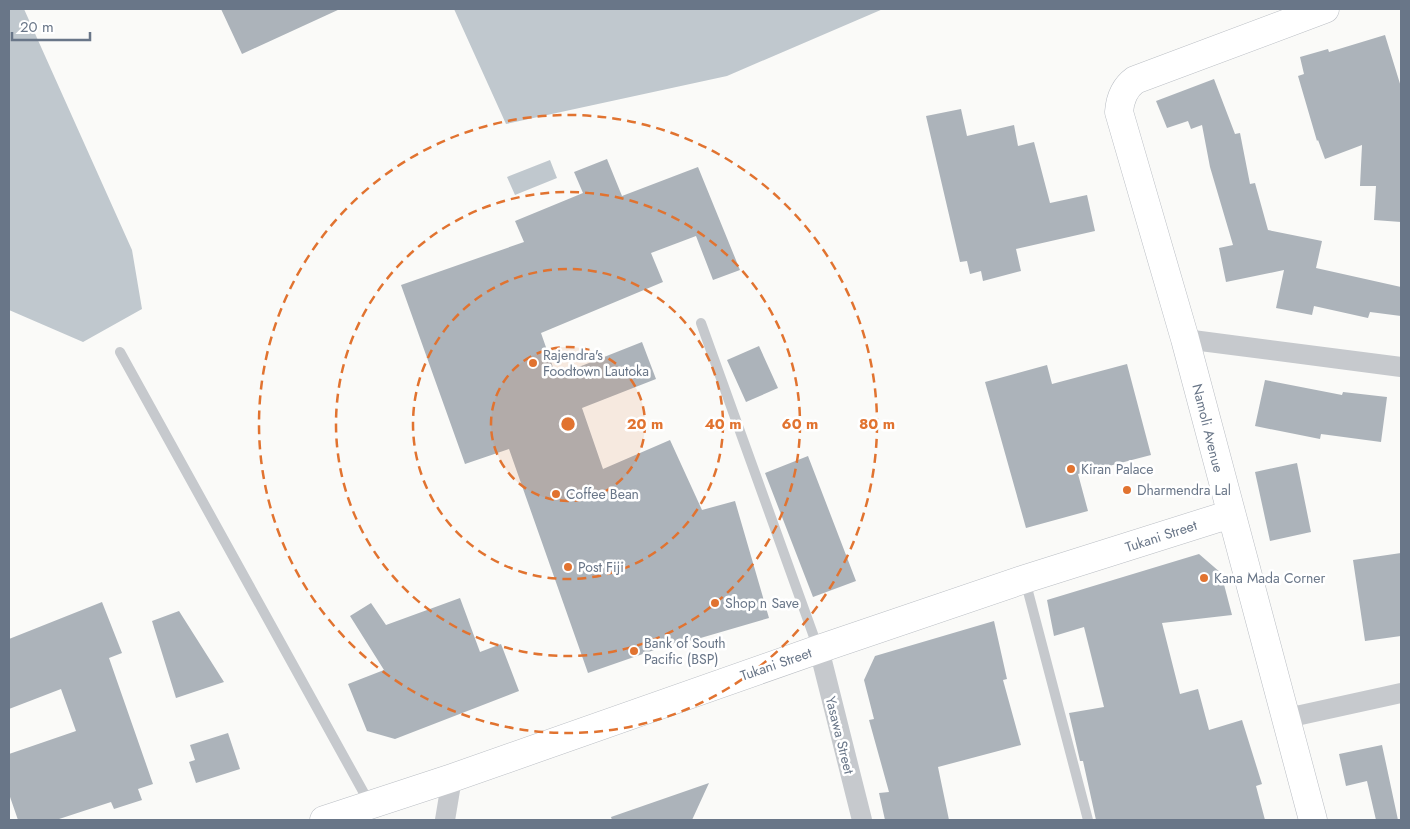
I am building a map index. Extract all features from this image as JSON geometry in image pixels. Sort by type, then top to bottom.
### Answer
[{"type":"street","name":"Namoli Avenue","points":[[1313,820],[1186,339],[1119,112],[1123,95],[1128,85],[1135,80],[1325,9]]},
{"type":"street","points":[[1186,339],[1401,366]]},
{"type":"street","name":"Tukani Street","points":[[324,820],[452,778],[819,649],[1231,514]]},
{"type":"street","name":"Yasawa Street","points":[[819,649],[862,820]]},
{"type":"street","points":[[1287,718],[1401,693]]},
{"type":"street","points":[[444,820],[452,778]]},
{"type":"lane","points":[[701,323],[819,649]]},
{"type":"lane","points":[[120,352],[370,804]]},
{"type":"lane","points":[[1025,580],[1088,820]]},
{"type":"shaded area","points":[[9,9],[24,9],[132,250],[142,309],[83,342],[9,310]]},
{"type":"shaded area","points":[[454,9],[883,9],[727,76],[506,124]]},
{"type":"shaded area","points":[[550,160],[557,178],[515,195],[507,177]]},
{"type":"building","points":[[221,9],[340,9],[242,54]]},
{"type":"building","points":[[1385,35],[1401,87],[1401,222],[1374,220],[1376,186],[1360,186],[1362,145],[1325,159],[1317,141],[1298,76],[1304,74],[1300,57],[1328,49],[1329,52]]},
{"type":"building","points":[[1214,79],[1235,134],[1240,133],[1250,184],[1255,183],[1268,230],[1322,241],[1316,268],[1401,287],[1401,316],[1370,312],[1368,318],[1314,306],[1312,315],[1276,308],[1284,270],[1226,282],[1219,248],[1233,245],[1210,167],[1202,125],[1191,129],[1188,121],[1167,128],[1156,101]]},
{"type":"building","points":[[961,109],[967,136],[1014,125],[1018,146],[1034,142],[1050,203],[1087,195],[1095,231],[1016,249],[1021,271],[983,281],[981,271],[970,274],[967,261],[960,262],[926,116]]},
{"type":"building","points":[[607,159],[622,196],[698,167],[740,270],[713,280],[696,236],[651,253],[663,282],[541,333],[556,376],[642,342],[656,379],[582,408],[603,469],[670,440],[702,510],[735,501],[769,618],[680,644],[680,641],[588,673],[509,449],[465,464],[401,285],[524,242],[515,221],[583,193],[574,172]]},
{"type":"building","points":[[759,346],[778,388],[746,402],[727,360]]},
{"type":"building","points":[[1127,364],[1151,455],[1078,474],[1088,511],[1026,528],[985,382],[1047,365],[1052,384]]},
{"type":"building","points":[[1265,380],[1342,395],[1343,392],[1387,397],[1381,442],[1321,434],[1320,439],[1255,426]]},
{"type":"building","points":[[808,456],[856,581],[813,597],[765,473]]},
{"type":"building","points":[[1297,463],[1311,532],[1270,541],[1255,472]]},
{"type":"building","points":[[1401,553],[1401,636],[1365,641],[1353,560]]},
{"type":"building","points":[[1199,554],[1221,573],[1232,615],[1162,623],[1180,694],[1198,689],[1209,730],[1242,720],[1262,784],[1256,786],[1265,820],[1096,820],[1083,761],[1080,761],[1069,713],[1104,707],[1084,627],[1054,636],[1047,600]]},
{"type":"building","points":[[460,598],[480,652],[501,644],[519,691],[395,739],[367,731],[348,684],[384,670],[350,616],[371,603],[386,625]]},
{"type":"building","points":[[102,602],[122,653],[109,658],[153,784],[138,789],[142,800],[114,809],[111,802],[56,820],[18,820],[9,794],[9,754],[76,731],[61,689],[9,709],[9,639]]},
{"type":"building","points":[[179,611],[224,682],[176,698],[152,621]]},
{"type":"building","points":[[994,621],[1007,679],[1003,680],[1021,745],[938,767],[949,820],[885,820],[879,793],[889,792],[869,720],[874,719],[864,680],[875,656]]},
{"type":"building","points":[[228,733],[240,769],[196,783],[189,762],[195,760],[190,745]]},
{"type":"building","points":[[1382,745],[1398,820],[1376,820],[1367,781],[1346,786],[1339,754]]},
{"type":"building","points":[[709,783],[692,820],[612,820],[611,817]]},
{"type":"place","name":"Rajendra's Foodtown Lautoka","points":[[533,363]]},
{"type":"place","name":"Kiran Palace","points":[[1071,469]]},
{"type":"place","name":"Dharmendra Lal","points":[[1127,490]]},
{"type":"place","name":"Coffee Bean","points":[[556,494]]},
{"type":"place","name":"Post Fiji","points":[[568,567]]},
{"type":"place","name":"Kana Mada Corner","points":[[1204,578]]},
{"type":"place","name":"Shop n Save","points":[[715,603]]},
{"type":"place","name":"Bank of South Pacific (BSP)","points":[[634,651]]}]
